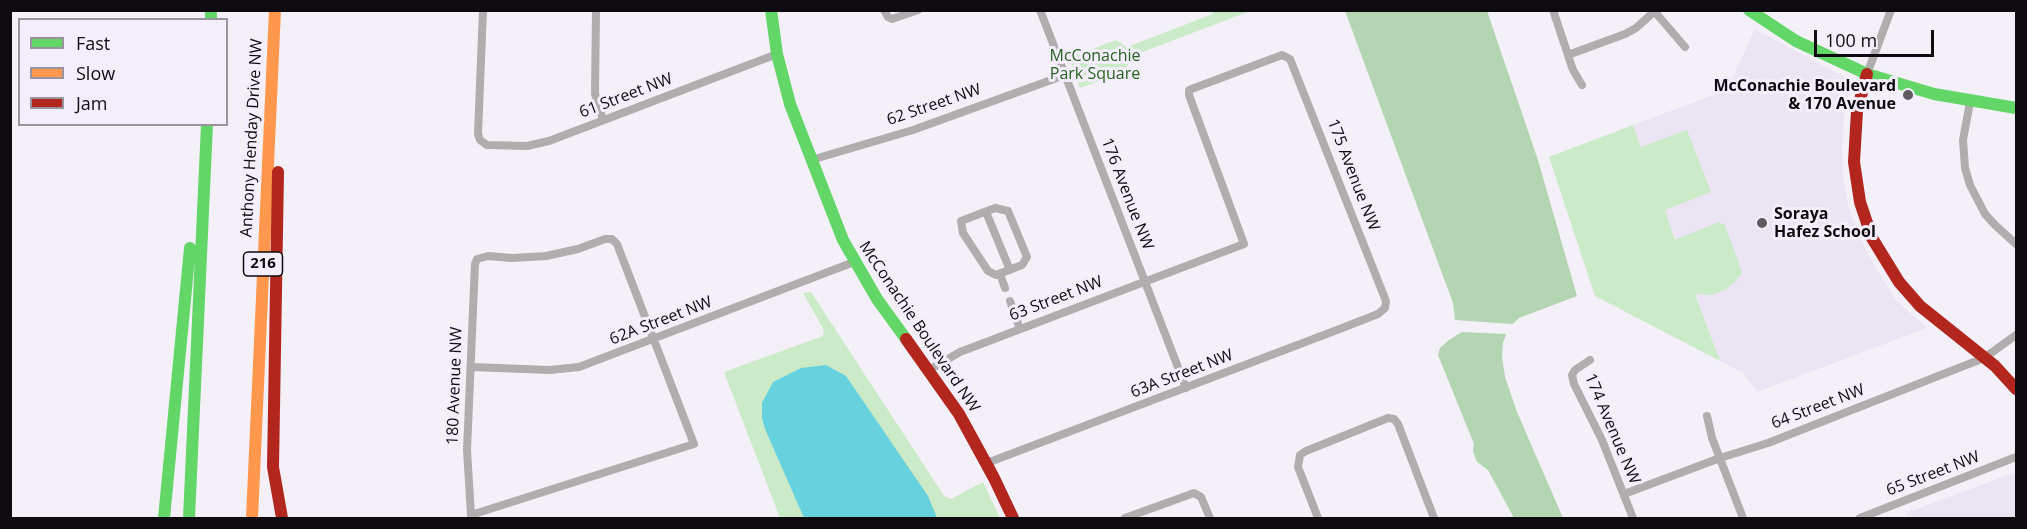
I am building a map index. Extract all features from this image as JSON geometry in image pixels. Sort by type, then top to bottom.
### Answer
[{"type":"main road","name":"Anthony Henday Drive NW","points":[[252,519],[275,10]]},
{"type":"main road","name":"McConachie Boulevard NW","points":[[771,10],[777,54],[790,104],[843,240],[877,298],[959,414],[987,463],[1013,519]]},
{"type":"main road","points":[[1749,10],[1796,41],[1867,74],[1910,88],[1970,102],[2016,108]]},
{"type":"main road","points":[[273,54],[279,99],[273,467],[282,519]]},
{"type":"main road","points":[[1867,74],[1857,111],[1853,141],[1860,202],[1872,238],[1899,282],[1920,306],[1984,358],[2016,389]]},
{"type":"main road","points":[[164,519],[197,177],[206,129]]},
{"type":"main road","points":[[189,519],[206,129]]},
{"type":"street","name":"61 Street NW","points":[[483,10],[478,134],[483,144],[513,146],[538,144],[777,54]]},
{"type":"street","points":[[596,10],[595,94],[603,120]]},
{"type":"street","points":[[886,14],[896,19],[918,10]]},
{"type":"street","name":"176 Avenue NW","points":[[1040,10],[1186,388]]},
{"type":"street","points":[[1553,10],[1568,55],[1582,85]]},
{"type":"street","points":[[1867,74],[1891,10]]},
{"type":"street","points":[[1568,55],[1625,34],[1655,11],[1685,47]]},
{"type":"street","name":"175 Avenue NW","points":[[1238,72],[1282,56],[1286,56],[1293,64],[1386,301],[1385,308]]},
{"type":"street","name":"63 Street NW","points":[[929,370],[960,352],[1244,244],[1189,95],[1189,90],[1238,72]]},
{"type":"street","name":"62 Street NW","points":[[811,160],[913,130],[1065,75]]},
{"type":"street","points":[[1970,102],[1963,140],[1965,168],[1970,186],[1985,214],[2016,244]]},
{"type":"street","points":[[995,208],[1008,211],[1027,257],[1022,265],[1010,270],[996,275],[988,272],[962,227],[961,221],[995,208]]},
{"type":"street","points":[[986,212],[1010,270]]},
{"type":"street","name":"180 Avenue NW","points":[[612,239],[617,244],[653,340],[694,444],[471,515],[467,450],[477,259],[488,256],[512,258],[546,256],[612,239]]},
{"type":"street","name":"62A Street NW","points":[[472,367],[569,369],[653,340],[854,262]]},
{"type":"street","points":[[1000,274],[1005,288]]},
{"type":"street","points":[[1010,301],[1020,329]]},
{"type":"street","name":"63A Street NW","points":[[987,463],[1378,314],[1385,308]]},
{"type":"street","name":"64 Street NW","points":[[1624,494],[1720,458],[1768,443],[1984,358],[2016,335]]},
{"type":"street","name":"174 Avenue NW","points":[[1590,360],[1575,370],[1572,375],[1574,384],[1602,440],[1634,519]]},
{"type":"street","points":[[1707,416],[1712,438],[1743,519]]},
{"type":"street","points":[[1318,519],[1298,467],[1300,455],[1388,418],[1394,419],[1398,424],[1434,519]]},
{"type":"street","name":"65 Street NW","points":[[1860,519],[2016,457]]},
{"type":"street","points":[[1125,519],[1189,494],[1197,494],[1203,500],[1210,519]]},
{"type":"shaded area","name":"Soraya Hafez School","points":[[1755,29],[1852,81],[1844,116],[1842,150],[1843,178],[1849,208],[1860,238],[1896,300],[1927,328],[1757,392],[1742,372],[1720,361],[1633,125],[1727,90]]},
{"type":"shaded area","points":[[2016,472],[2016,518],[1908,518],[1906,513]]},
{"type":"green space","name":"McConachie Park Square","points":[[1212,11],[1250,11],[1132,56],[1125,71],[1080,88],[1069,58],[1116,40],[1127,47],[1213,14]]},
{"type":"green space","points":[[1345,11],[1487,11],[1538,160],[1577,296],[1519,318],[1513,324],[1455,320],[1453,303]]},
{"type":"green space","points":[[1633,125],[1641,147],[1687,130],[1711,192],[1665,210],[1675,240],[1719,222],[1725,225],[1742,272],[1725,290],[1712,295],[1695,294],[1720,361],[1595,296],[1549,157]]},
{"type":"green space","points":[[811,292],[944,496],[951,499],[983,482],[1000,518],[780,518],[724,372],[823,336],[824,330],[803,293]]},
{"type":"green space","points":[[1462,332],[1506,334],[1502,357],[1505,377],[1517,412],[1563,518],[1514,518],[1488,470],[1477,462],[1473,451],[1474,444],[1438,355],[1440,348]]},
{"type":"water","points":[[826,365],[846,376],[928,496],[937,518],[804,518],[765,429],[762,403],[773,382],[801,368]]},
{"type":"traffic: fast","points":[[211,10],[211,18]]},
{"type":"traffic: fast","points":[[771,10],[777,54],[790,104],[843,240],[877,299],[906,339]]},
{"type":"traffic: fast","points":[[1749,10],[1796,41],[1867,74],[1934,94],[2016,108]]},
{"type":"traffic: fast","points":[[189,518],[207,126]]},
{"type":"traffic: fast","points":[[164,518],[190,248]]},
{"type":"traffic: slow","points":[[252,518],[275,10]]},
{"type":"traffic: jam","points":[[1867,74],[1857,111],[1854,162],[1860,202],[1872,238],[1899,282],[1920,306],[1995,366],[2016,389]]},
{"type":"traffic: jam","points":[[278,172],[273,467],[282,518]]},
{"type":"traffic: jam","points":[[906,339],[959,414],[1013,518]]},
{"type":"place","name":"McConachie Boulevard & 170 Avenue","points":[[1908,95]]},
{"type":"place","name":"Soraya Hafez School","points":[[1762,223]]}]
